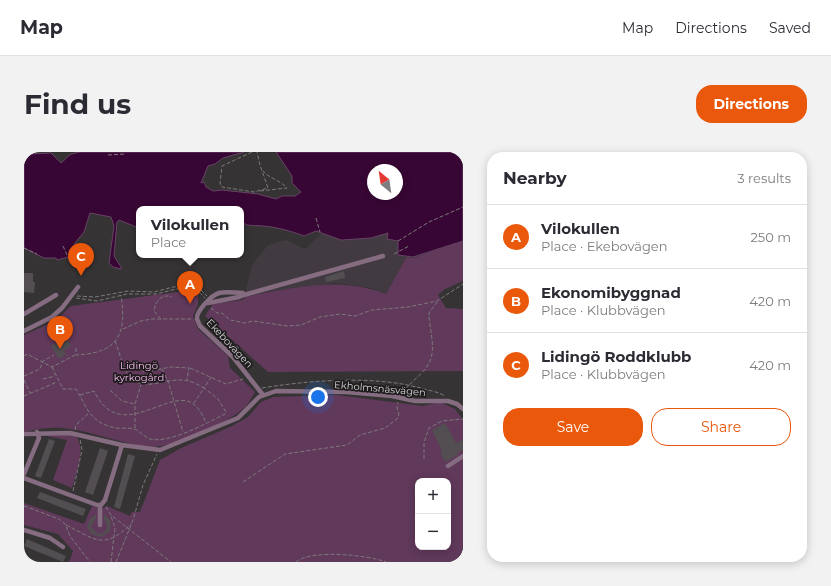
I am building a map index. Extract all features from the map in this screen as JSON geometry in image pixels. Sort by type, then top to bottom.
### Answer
[{"type":"street","points":[[244,295],[384,256]]},
{"type":"street","points":[[24,331],[52,317],[62,308],[78,287]]},
{"type":"street","name":"Ekebovägen","points":[[244,295],[243,293],[221,292],[208,302],[196,316],[200,326],[233,357],[263,395]]},
{"type":"street","name":"Ekebovägen","points":[[208,302],[244,295]]},
{"type":"street","points":[[24,314],[56,296]]},
{"type":"street","name":"Ekholmsnäsvägen","points":[[263,395],[276,391],[331,392],[400,397],[414,401],[453,402]]},
{"type":"street","points":[[24,434],[37,432],[76,434],[122,445],[152,450],[167,449],[238,418],[263,395]]},
{"type":"street","points":[[453,402],[463,409]]},
{"type":"street","points":[[24,474],[38,438],[37,432]]},
{"type":"street","points":[[100,525],[102,504],[122,445]]},
{"type":"street","points":[[448,466],[463,456]]},
{"type":"street","points":[[24,478],[102,504]]},
{"type":"street","points":[[24,530],[50,538],[63,547]]},
{"type":"path","points":[[252,152],[222,166],[220,184],[224,188],[258,192],[287,188],[281,182],[268,176],[261,169]]},
{"type":"path","points":[[258,152],[261,169],[268,186],[258,192]]},
{"type":"path","points":[[108,155],[125,154]]},
{"type":"path","points":[[398,240],[429,222],[463,207]]},
{"type":"path","points":[[316,218],[320,232]]},
{"type":"path","points":[[63,246],[68,257]]},
{"type":"path","points":[[394,254],[409,246]]},
{"type":"path","points":[[24,248],[37,254]]},
{"type":"path","points":[[70,297],[97,301],[133,293],[156,294],[187,288],[198,291],[204,296],[212,309],[217,313],[222,313],[230,320],[245,323],[253,321],[287,326],[301,325],[320,317],[340,314],[355,316],[372,310],[408,307],[437,301],[463,284]]},
{"type":"path","points":[[70,297],[95,297],[128,291],[154,292],[173,287],[190,286],[200,289],[205,293],[208,302]]},
{"type":"path","points":[[121,295],[123,329]]},
{"type":"path","points":[[161,320],[154,311],[154,305],[161,298],[169,296],[172,297]]},
{"type":"path","points":[[243,482],[285,454],[347,445],[360,435],[385,428],[397,418],[399,414],[397,408],[402,393],[431,360],[433,349],[429,313],[437,301]]},
{"type":"path","points":[[52,366],[76,355],[94,354],[115,341],[123,329],[141,321],[192,319],[196,316]]},
{"type":"path","points":[[24,356],[27,354],[52,366],[58,382],[63,389],[76,389],[88,413],[103,424],[110,427],[134,429],[147,438],[163,440],[206,424],[226,412],[218,399],[204,388],[187,380],[168,381],[155,384],[139,383],[130,376],[125,368],[115,341]]},
{"type":"path","points":[[76,348],[76,355]]},
{"type":"path","points":[[24,376],[40,369],[43,361],[54,355]]},
{"type":"path","points":[[125,368],[136,364],[144,372]]},
{"type":"path","points":[[144,372],[171,367],[189,368],[212,376],[226,384],[243,379]]},
{"type":"path","points":[[187,380],[189,368]]},
{"type":"path","points":[[162,369],[168,381],[183,433]]},
{"type":"path","points":[[139,383],[144,372]]},
{"type":"path","points":[[43,379],[52,377],[55,374]]},
{"type":"path","points":[[194,403],[212,376]]},
{"type":"path","points":[[24,380],[30,393]]},
{"type":"path","points":[[258,388],[301,382],[379,380],[410,385],[441,394],[453,402]]},
{"type":"path","points":[[24,396],[58,382]]},
{"type":"path","points":[[134,429],[136,423],[135,404],[141,384]]},
{"type":"path","points":[[80,395],[93,390],[100,402],[112,412],[135,413],[174,402],[188,401],[194,403],[206,424]]},
{"type":"path","points":[[110,390],[122,401],[135,404]]},
{"type":"path","points":[[72,495],[82,450],[76,434],[76,425],[88,413]]},
{"type":"path","points":[[424,459],[424,442],[429,428],[442,421],[463,419]]},
{"type":"path","points":[[116,562],[128,528],[132,523],[143,485],[158,452]]},
{"type":"path","points":[[102,504],[111,515],[170,562]]},
{"type":"path","points":[[24,506],[60,519],[65,524],[96,540],[103,541],[128,528]]},
{"type":"path","points":[[111,515],[115,528],[111,562]]},
{"type":"path","points":[[65,524],[70,536],[90,562]]},
{"type":"path","points":[[296,562],[310,557],[329,554],[376,558],[386,562]]},
{"type":"shaded area","points":[[80,152],[244,152],[223,158],[215,164],[208,166],[201,183],[204,182],[206,187],[213,191],[222,190],[258,194],[276,199],[282,196],[295,196],[301,192],[292,183],[292,176],[276,152],[463,152],[463,241],[413,257],[398,255],[398,241],[387,239],[388,233],[371,238],[341,240],[316,231],[304,236],[278,228],[247,225],[244,224],[244,206],[136,206],[136,227],[119,220],[117,222],[114,256],[121,269],[113,267],[109,263],[114,226],[111,217],[90,213],[84,232],[75,243],[68,257],[57,260],[56,258],[44,258],[24,248],[24,155],[51,153],[61,163],[71,154]]},
{"type":"shaded area","points":[[322,233],[341,240],[371,238],[388,233],[398,241],[399,255],[413,258],[406,258],[386,294],[371,288],[336,283],[248,296],[246,289],[252,265],[268,245],[286,240],[305,249]]},
{"type":"green space","points":[[463,241],[463,281],[445,289],[438,295],[446,308],[463,309],[463,371],[268,372],[205,316],[213,304],[242,300],[248,296],[300,287],[317,285],[351,286],[386,294],[406,258],[413,258]]},
{"type":"green space","name":"Lidingö kyrkogård","points":[[185,291],[198,294],[198,304],[193,316],[198,329],[228,356],[230,368],[255,392],[243,409],[225,421],[198,434],[171,444],[150,447],[64,428],[47,428],[24,432],[24,335],[55,321],[71,306]]},
{"type":"green space","points":[[337,395],[423,406],[440,402],[455,409],[463,420],[463,562],[69,562],[73,551],[58,534],[24,525],[24,503],[84,524],[92,506],[101,509],[107,506],[130,516],[132,512],[140,512],[160,460],[181,448],[232,426],[248,417],[261,402],[273,397]]},
{"type":"green space","points":[[75,435],[78,440],[80,447],[80,461],[72,488],[53,480],[67,440],[47,436]]},
{"type":"building","points":[[344,271],[345,278],[326,282],[325,277]]},
{"type":"building","points":[[24,273],[33,273],[33,282],[35,282],[34,293],[24,292]]},
{"type":"building","points":[[68,340],[71,346],[64,351],[66,354],[59,359],[51,346],[56,343],[58,346]]},
{"type":"building","points":[[445,423],[456,443],[463,440],[463,450],[457,453],[458,455],[445,462],[440,452],[442,451],[432,430]]},
{"type":"building","points":[[49,439],[55,441],[41,478],[35,476]]},
{"type":"building","points":[[100,448],[108,451],[93,495],[85,492]]},
{"type":"building","points":[[128,454],[135,456],[120,509],[114,507]]},
{"type":"building","points":[[40,492],[86,509],[83,516],[37,498]]},
{"type":"building","points":[[96,514],[96,518],[91,527],[97,533],[101,534],[107,529],[104,514],[111,521],[110,531],[101,537],[91,534],[87,527],[90,519]]},
{"type":"building","points":[[27,539],[66,556],[63,562],[24,546]]},
{"type":"place","name":"Lidingö Roddklubb","points":[[81,276]]},
{"type":"place","name":"Vilokullen","points":[[190,304]]},
{"type":"place","name":"Ekonomibyggnad","points":[[60,349]]}]
